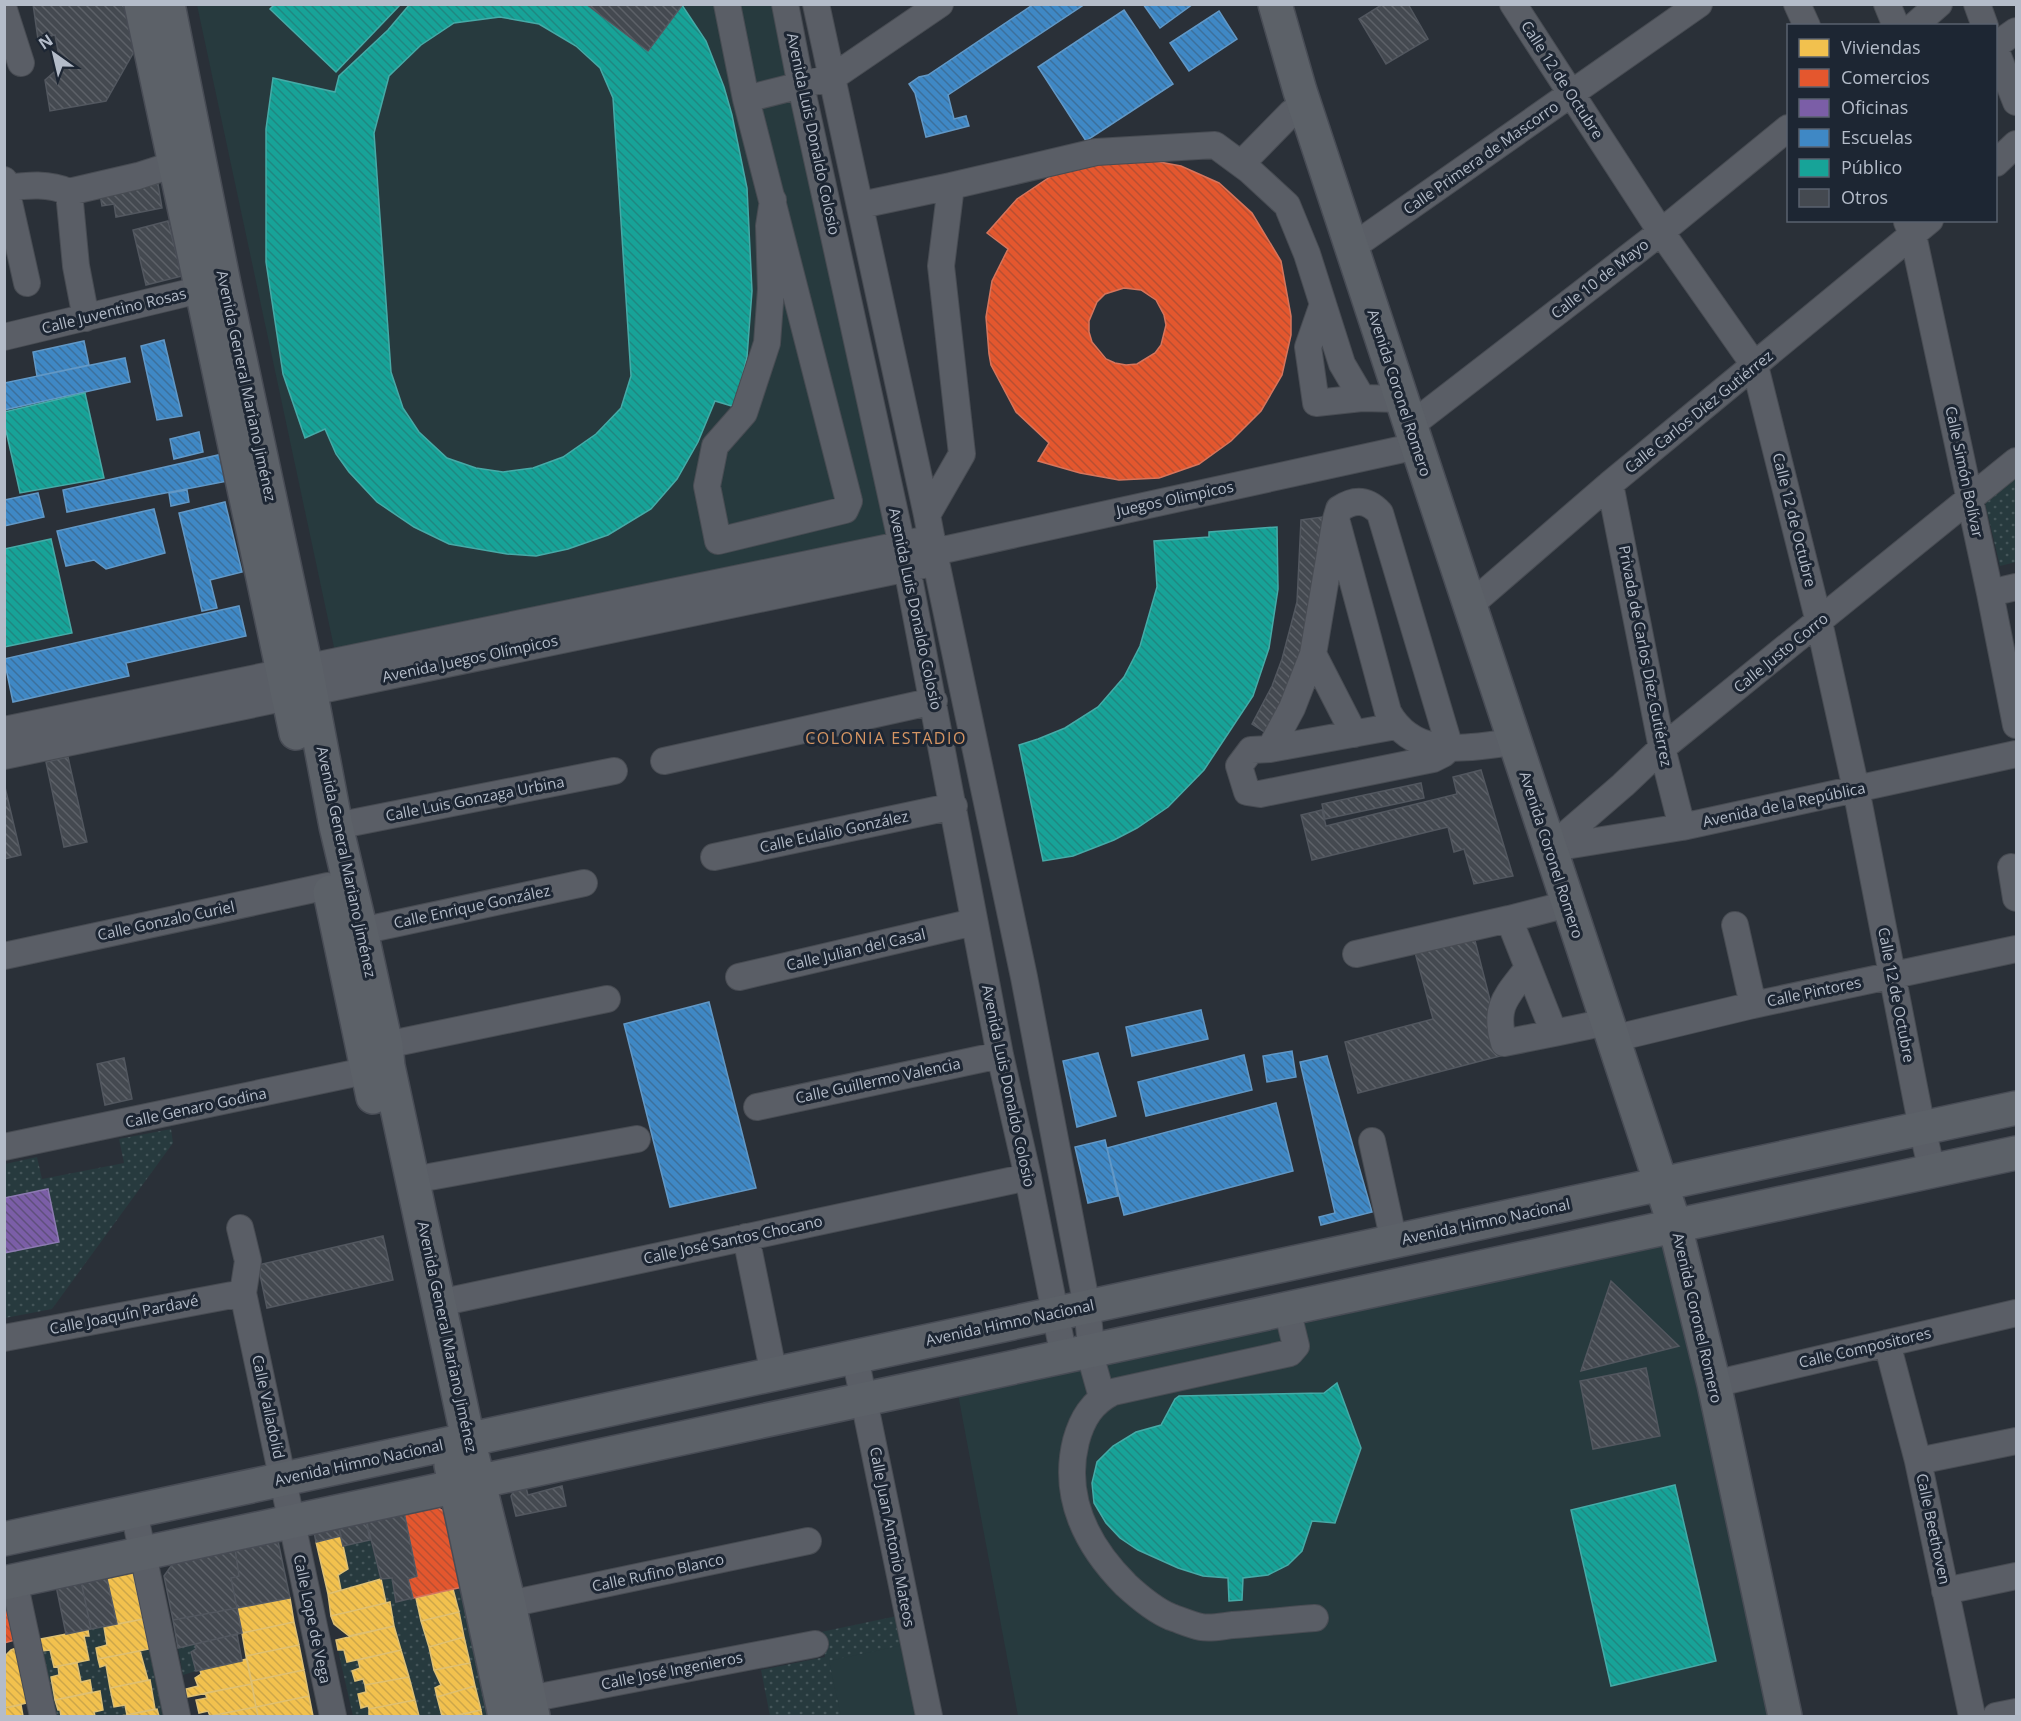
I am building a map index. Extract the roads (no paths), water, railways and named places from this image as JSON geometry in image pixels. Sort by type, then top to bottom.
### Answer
[{"type":"main road","name":"Avenida General Mariano Jiménez","points":[[141,4],[175,164],[213,287]]},
{"type":"main road","name":"Avenida General Mariano Jiménez","points":[[168,4],[213,287],[297,682],[361,930],[380,1061],[457,1442],[522,1711]]},
{"type":"main road","name":"Avenida Coronel Romero","points":[[1275,4],[1304,105],[1675,1226],[1713,1384],[1785,1716]]},
{"type":"main road","name":"Avenida General Mariano Jiménez","points":[[297,682],[328,886],[413,1180],[439,1303],[457,1442]]},
{"type":"main road","name":"Avenida Himno Nacional","points":[[4,1539],[2016,1108]]},
{"type":"main road","points":[[9,1582],[2016,1153]]},
{"type":"main road","points":[[1394,1242],[1407,1283]]},
{"type":"main road","name":"Avenida General Mariano Jiménez","points":[[467,1484],[509,1604],[522,1711]]},
{"type":"street","points":[[727,4],[746,99],[773,200],[849,501],[845,510],[718,541],[707,486],[715,446],[744,413],[767,343],[771,288],[769,226],[773,200]]},
{"type":"street","name":"Avenida Luis Donaldo Colosio","points":[[785,4],[934,701],[1000,1055],[1028,1177],[1072,1310]]},
{"type":"street","name":"Avenida Luis Donaldo Colosio","points":[[816,4],[861,205],[1024,977],[1078,1354],[1102,1397]]},
{"type":"street","points":[[746,99],[833,77],[940,4]]},
{"type":"street","name":"Calle 12 de Octubre","points":[[1513,4],[1661,232],[1755,366],[1819,622],[1856,789],[1932,1172]]},
{"type":"street","name":"Calle Primera de Mascorro","points":[[1351,248],[1699,4]]},
{"type":"street","points":[[1797,4],[1806,24]]},
{"type":"street","points":[[1887,4],[1895,24]]},
{"type":"street","points":[[1916,24],[1939,4]]},
{"type":"street","points":[[1977,4],[1984,24]]},
{"type":"street","points":[[4,10],[21,63]]},
{"type":"street","points":[[1997,44],[2016,31]]},
{"type":"street","points":[[1997,56],[2016,102]]},
{"type":"street","points":[[1241,164],[1291,113],[1304,105]]},
{"type":"street","name":"Calle 10 de Mayo","points":[[1409,423],[1661,232],[1787,130]]},
{"type":"street","points":[[1997,161],[2016,144]]},
{"type":"street","points":[[861,205],[1096,152],[1215,146],[1241,164],[1287,205],[1307,254],[1342,364],[1362,398],[1409,423]]},
{"type":"street","points":[[27,283],[5,184],[51,186],[69,192],[138,176],[175,164]]},
{"type":"street","points":[[932,542],[962,453],[941,266],[951,186]]},
{"type":"street","points":[[69,192],[76,266],[86,318]]},
{"type":"street","name":"Calle Carlos Díez Gutiérrez","points":[[1469,606],[1610,484],[1755,366],[1916,225]]},
{"type":"street","name":"Calle Simón Bolívar","points":[[1916,225],[1969,501],[2016,725]]},
{"type":"street","name":"Calle Juventino Rosas","points":[[4,337],[213,287]]},
{"type":"street","points":[[849,302],[880,295]]},
{"type":"street","points":[[1323,304],[1308,347],[1316,403],[1362,398]]},
{"type":"street","name":"Juegos Olimpicos","points":[[932,542],[1409,423]]},
{"type":"street","name":"Calle Justo Corro","points":[[1550,849],[1662,748],[2016,461]]},
{"type":"street","name":"Privada de Carlos Díez Gutiérrez","points":[[1610,484],[1662,748],[1682,827]]},
{"type":"street","points":[[1270,749],[1292,708],[1312,654],[1339,509],[1348,503],[1359,501],[1371,503],[1380,513],[1450,748]]},
{"type":"street","points":[[1336,519],[1388,711],[1396,726],[1415,740],[1435,747],[1450,748],[1514,742]]},
{"type":"street","name":"Avenida Juegos Olímpicos","points":[[4,730],[297,682],[904,556],[932,542]]},
{"type":"street","points":[[1990,593],[2016,587]]},
{"type":"street","points":[[1312,654],[1354,734]]},
{"type":"street","name":"Avenida Juegos Olímpicos","points":[[4,756],[297,682]]},
{"type":"street","points":[[664,761],[934,701]]},
{"type":"street","points":[[1396,726],[1270,749],[1251,750],[1239,766],[1247,792],[1260,794],[1433,759],[1450,748]]},
{"type":"street","name":"Avenida de la República","points":[[1550,849],[1682,827],[2016,754]]},
{"type":"street","name":"Calle Luis Gonzaga Urbina","points":[[336,826],[614,771]]},
{"type":"street","name":"Calle Eulalio González","points":[[714,857],[954,806]]},
{"type":"street","points":[[2011,867],[2016,898]]},
{"type":"street","name":"Calle Enrique González","points":[[361,930],[584,884]]},
{"type":"street","name":"Calle Gonzalo Curiel","points":[[4,956],[328,886]]},
{"type":"street","points":[[1356,954],[1509,920],[1568,904]]},
{"type":"street","points":[[1509,920],[1554,1033]]},
{"type":"street","name":"Calle Julian del Casal","points":[[739,977],[974,922]]},
{"type":"street","points":[[1735,925],[1753,1005]]},
{"type":"street","name":"Calle Pintores","points":[[1528,968],[1502,1001],[1499,1026],[1504,1043],[1554,1033],[1609,1030],[1753,1005],[2016,949]]},
{"type":"street","points":[[986,987],[1024,977]]},
{"type":"street","points":[[380,1061],[607,999]]},
{"type":"street","name":"Calle Guillermo Valencia","points":[[757,1107],[1000,1055]]},
{"type":"street","name":"Calle Genaro Godina","points":[[4,1147],[380,1061]]},
{"type":"street","points":[[413,1180],[637,1139]]},
{"type":"street","points":[[1372,1141],[1394,1242]]},
{"type":"street","name":"Calle José Santos Chocano","points":[[439,1303],[1028,1177]]},
{"type":"street","points":[[240,1228],[248,1262],[243,1293]]},
{"type":"street","points":[[754,1236],[774,1375]]},
{"type":"street","name":"Calle Joaquín Pardavé","points":[[4,1338],[243,1293]]},
{"type":"street","name":"Calle Valladolid","points":[[243,1293],[291,1522]]},
{"type":"street","points":[[1287,1309],[1296,1346],[1290,1353],[1113,1392],[1102,1397],[1081,1424],[1073,1453],[1072,1482],[1076,1506],[1089,1538],[1112,1571],[1139,1597],[1169,1616],[1203,1628],[1316,1618]]},
{"type":"street","name":"Calle Compositores","points":[[1713,1384],[2016,1313]]},
{"type":"street","name":"Calle Beethoven","points":[[1887,1343],[1918,1461],[1972,1716]]},
{"type":"street","name":"Calle Juan Antonio Mateos","points":[[855,1357],[929,1716]]},
{"type":"street","points":[[1918,1461],[2016,1441]]},
{"type":"street","points":[[134,1512],[177,1716]]},
{"type":"street","name":"Calle Lope de Vega","points":[[291,1522],[333,1716]]},
{"type":"street","name":"Calle Rufino Blanco","points":[[509,1604],[808,1541]]},
{"type":"street","points":[[1945,1591],[2016,1576]]},
{"type":"street","points":[[9,1582],[43,1716]]},
{"type":"street","name":"Calle José Ingenieros","points":[[522,1711],[815,1644]]},
{"type":"street","points":[[1996,1716],[2016,1712]]},
{"type":"district","name":"COLONIA ESTADIO","points":[[886,738]]}]
